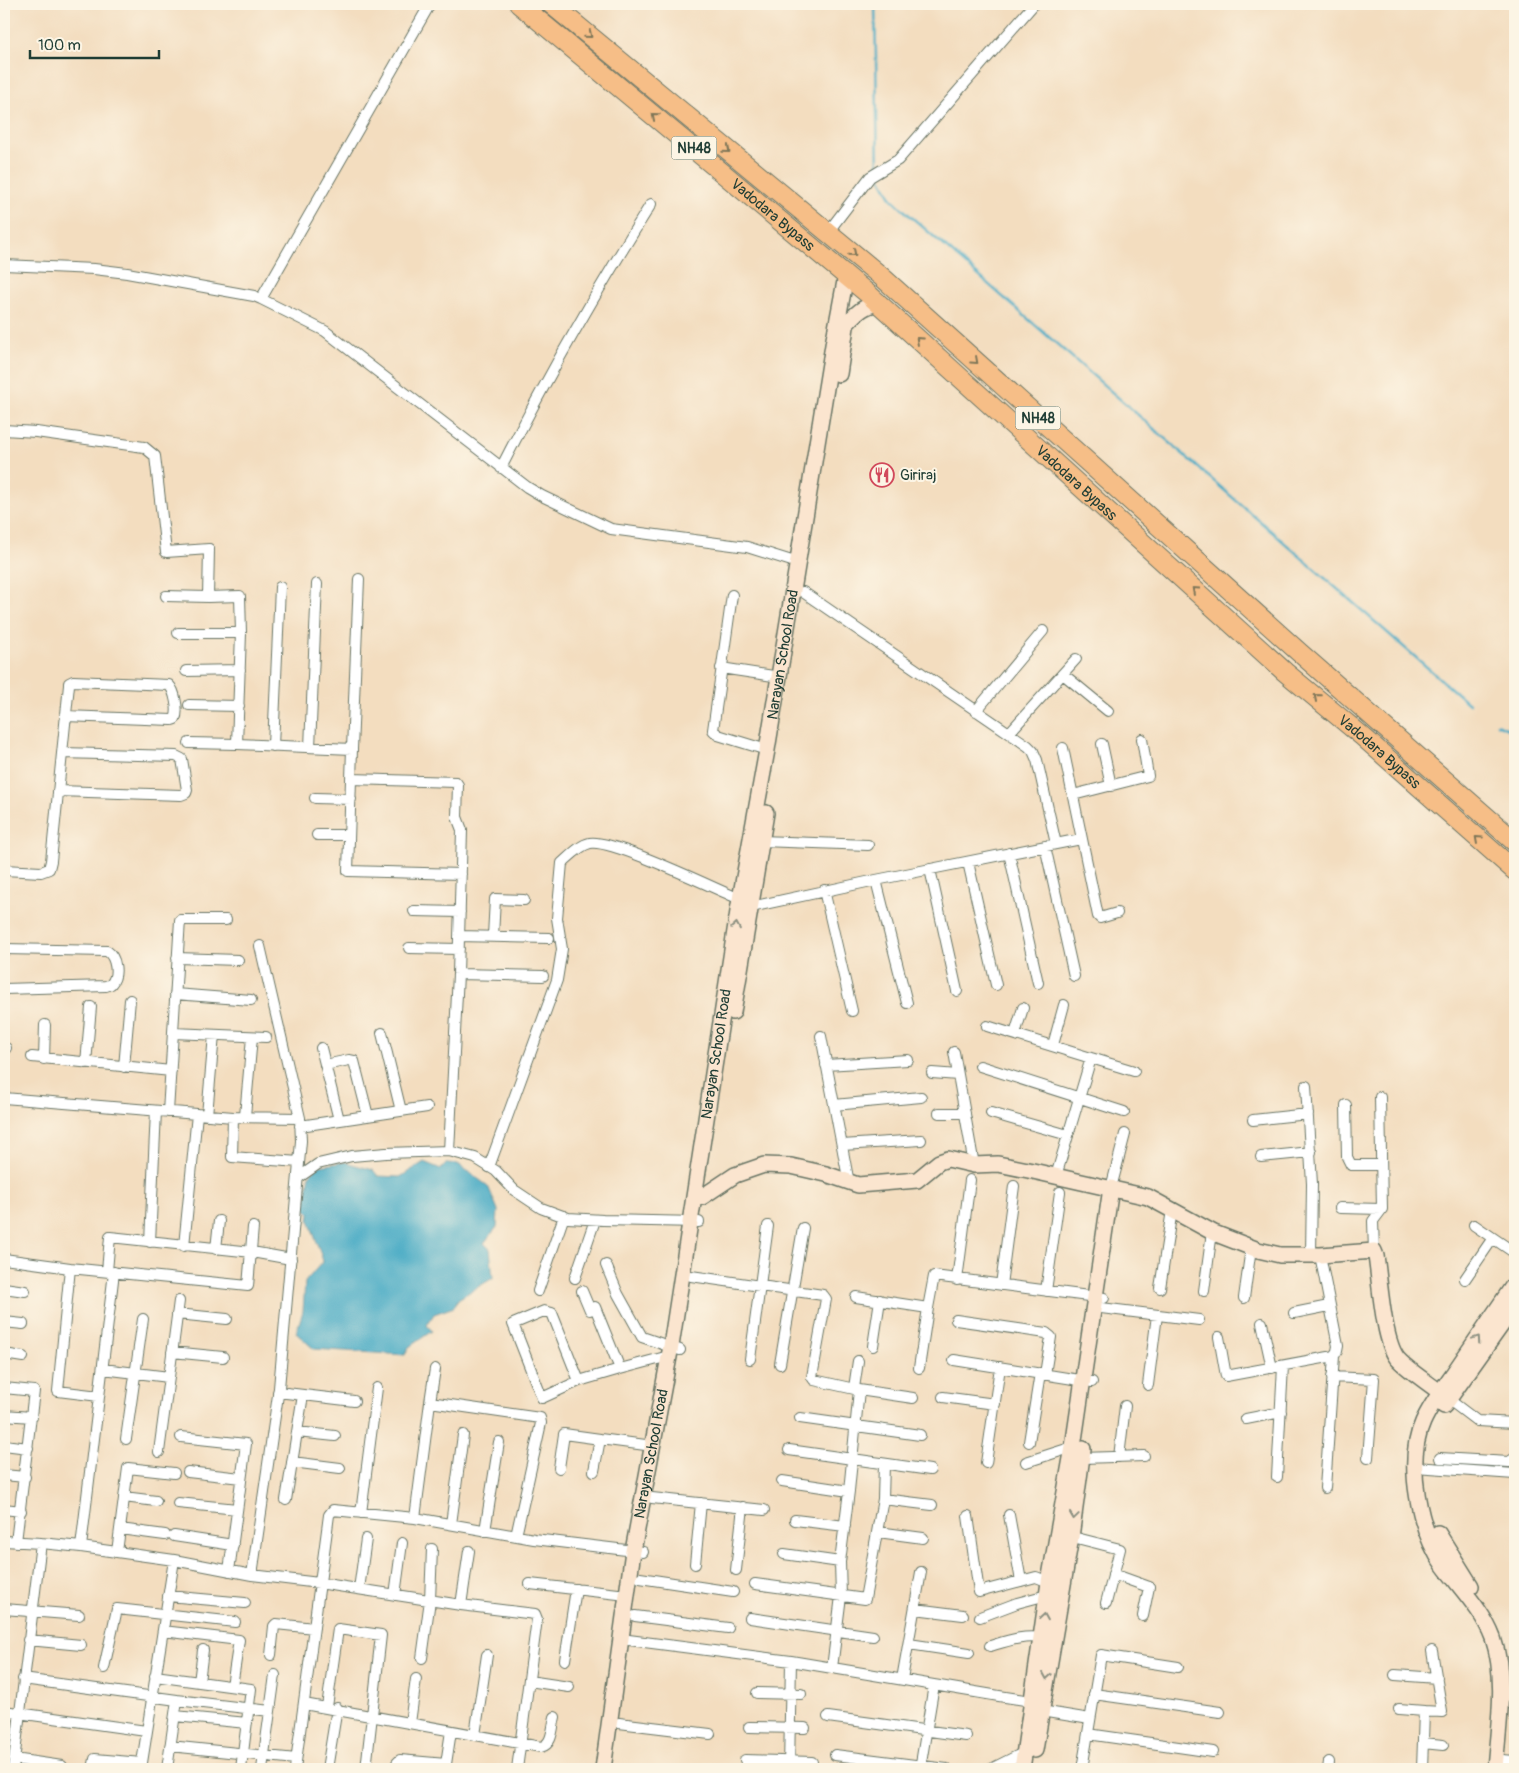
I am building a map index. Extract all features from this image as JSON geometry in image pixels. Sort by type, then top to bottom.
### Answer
[{"type":"highway","name":"Vadodara Bypass","points":[[519,4],[850,279],[1285,672],[1362,736],[1515,871]]},
{"type":"highway","name":"Vadodara Bypass","points":[[551,4],[888,282],[1300,653],[1515,842]]},
{"type":"street","points":[[261,299],[430,4]]},
{"type":"street","points":[[828,232],[872,176],[898,160],[1034,4]]},
{"type":"street","points":[[501,468],[581,319],[651,204]]},
{"type":"street","points":[[4,265],[94,269],[127,273],[254,296],[325,331],[534,492],[610,529],[747,547],[798,563]]},
{"type":"street","points":[[613,1769],[626,1639],[635,1616],[640,1578],[638,1551],[652,1498],[673,1350],[691,1276],[694,1222],[702,1197],[743,904],[762,841],[847,323],[850,279]]},
{"type":"street","name":"Narayan School Road","points":[[603,1769],[626,1639],[627,1595],[638,1551],[653,1446],[673,1350],[767,750],[834,339],[850,279]]},
{"type":"street","points":[[847,323],[865,307],[878,304]]},
{"type":"street","points":[[4,430],[36,432],[144,447],[155,456],[166,552],[209,549],[208,597]]},
{"type":"street","points":[[359,579],[348,870],[461,874]]},
{"type":"street","points":[[310,747],[317,584]]},
{"type":"street","points":[[273,746],[280,587]]},
{"type":"street","points":[[803,592],[1028,746],[1033,751],[1037,760],[1056,844]]},
{"type":"street","points":[[732,595],[713,725],[714,732],[767,750]]},
{"type":"street","points":[[166,596],[240,596],[241,633],[237,744]]},
{"type":"street","points":[[976,711],[1043,631]]},
{"type":"street","points":[[178,633],[241,633]]},
{"type":"street","points":[[1009,733],[1076,659]]},
{"type":"street","points":[[722,668],[780,677]]},
{"type":"street","points":[[186,671],[240,670]]},
{"type":"street","points":[[1064,674],[1108,711]]},
{"type":"street","points":[[4,870],[41,872],[49,869],[51,861],[62,753],[65,716],[68,686],[69,683],[73,681],[169,685],[172,688],[177,714],[175,719],[172,720],[65,716]]},
{"type":"street","points":[[189,705],[238,706]]},
{"type":"street","points":[[1072,794],[1148,776],[1142,739]]},
{"type":"street","points":[[189,743],[352,749]]},
{"type":"street","points":[[1102,744],[1111,786]]},
{"type":"street","points":[[1063,748],[1098,916],[1100,918],[1118,913]]},
{"type":"street","points":[[58,790],[181,795],[187,790],[182,760],[176,756],[62,753]]},
{"type":"street","points":[[351,779],[458,783],[457,817],[462,830],[461,874],[449,1151]]},
{"type":"street","points":[[315,798],[350,799]]},
{"type":"street","points":[[317,834],[349,836]]},
{"type":"street","points":[[489,1167],[557,980],[562,949],[557,918],[562,863],[585,845],[597,843],[617,848],[672,869],[743,904],[876,880],[1081,839]]},
{"type":"street","points":[[762,841],[868,846]]},
{"type":"street","points":[[1045,846],[1074,976]]},
{"type":"street","points":[[1009,853],[1038,983]]},
{"type":"street","points":[[968,862],[996,985]]},
{"type":"street","points":[[930,869],[957,991]]},
{"type":"street","points":[[876,880],[907,1003]]},
{"type":"street","points":[[824,890],[852,1011]]},
{"type":"street","points":[[493,936],[495,898],[524,900]]},
{"type":"street","points":[[414,911],[460,912]]},
{"type":"street","points":[[168,1112],[180,920],[226,920]]},
{"type":"street","points":[[459,936],[550,938]]},
{"type":"street","points":[[252,1575],[278,1392],[301,1141],[300,1122],[260,946]]},
{"type":"street","points":[[410,948],[459,949]]},
{"type":"street","points":[[4,949],[107,951],[114,958],[116,975],[111,984],[106,986],[4,989]]},
{"type":"street","points":[[177,958],[238,960]]},
{"type":"street","points":[[458,974],[543,976]]},
{"type":"street","points":[[175,994],[251,1000]]},
{"type":"street","points":[[124,1067],[130,1000]]},
{"type":"street","points":[[1053,1045],[1064,1005]]},
{"type":"street","points":[[86,1063],[91,1007]]},
{"type":"street","points":[[1015,1034],[1023,1008]]},
{"type":"street","points":[[44,1059],[45,1026]]},
{"type":"street","points":[[987,1026],[1134,1071]]},
{"type":"street","points":[[173,1033],[252,1038],[266,1037]]},
{"type":"street","points":[[382,1033],[401,1111]]},
{"type":"street","points":[[184,1246],[214,1035]]},
{"type":"street","points":[[821,1036],[850,1183]]},
{"type":"street","points":[[245,1116],[252,1038]]},
{"type":"street","points":[[321,1048],[339,1120]]},
{"type":"street","points":[[954,1052],[974,1165]]},
{"type":"street","points":[[32,1057],[170,1072]]},
{"type":"street","points":[[1056,1176],[1091,1058]]},
{"type":"street","points":[[325,1066],[349,1060],[354,1061],[368,1116]]},
{"type":"street","points":[[826,1065],[908,1060]]},
{"type":"street","points":[[980,1066],[1124,1112]]},
{"type":"street","points":[[932,1073],[958,1075]]},
{"type":"street","points":[[1306,1086],[1316,1255],[1330,1306],[1338,1346],[1334,1356],[1332,1376],[1325,1488]]},
{"type":"street","points":[[834,1105],[921,1097]]},
{"type":"street","points":[[4,1098],[202,1115],[245,1116],[300,1122],[339,1120],[427,1107]]},
{"type":"street","points":[[1380,1098],[1382,1209],[1372,1221],[1374,1251],[1387,1334],[1392,1349],[1398,1359],[1477,1420],[1515,1423]]},
{"type":"street","points":[[1346,1105],[1348,1162],[1351,1165],[1381,1166]]},
{"type":"street","points":[[150,1242],[156,1111]]},
{"type":"street","points":[[939,1113],[965,1113]]},
{"type":"street","points":[[991,1113],[1068,1136]]},
{"type":"street","points":[[1253,1120],[1308,1114]]},
{"type":"street","points":[[234,1117],[232,1158],[300,1162]]},
{"type":"street","points":[[1022,1769],[1036,1706],[1078,1452],[1115,1189],[1125,1134]]},
{"type":"street","points":[[842,1145],[920,1140]]},
{"type":"street","points":[[298,1178],[318,1164],[352,1156],[449,1151],[475,1158],[496,1172],[514,1190],[541,1208],[564,1216],[595,1220],[694,1222]]},
{"type":"street","points":[[1261,1157],[1310,1152]]},
{"type":"street","points":[[702,1197],[735,1175],[764,1165],[791,1166],[826,1174],[858,1185],[913,1181],[920,1178],[942,1160],[948,1159],[974,1165],[998,1164],[1148,1197],[1212,1232],[1251,1248],[1280,1255],[1316,1255],[1374,1251]]},
{"type":"street","points":[[957,1280],[970,1180]]},
{"type":"street","points":[[1001,1285],[1014,1186]]},
{"type":"street","points":[[1046,1291],[1060,1192]]},
{"type":"street","points":[[1340,1208],[1382,1209]]},
{"type":"street","points":[[1160,1288],[1172,1210]]},
{"type":"street","points":[[538,1291],[564,1216]]},
{"type":"street","points":[[575,1278],[595,1220]]},
{"type":"street","points":[[216,1249],[219,1221]]},
{"type":"street","points":[[1474,1225],[1515,1253]]},
{"type":"street","points":[[4,1259],[70,1268],[248,1286],[253,1226]]},
{"type":"street","points":[[750,1359],[768,1226]]},
{"type":"street","points":[[780,1364],[802,1228]]},
{"type":"street","points":[[1204,1291],[1212,1232]]},
{"type":"street","points":[[81,1547],[103,1369],[111,1272],[110,1238],[252,1252],[290,1259]]},
{"type":"street","points":[[1465,1279],[1493,1238]]},
{"type":"street","points":[[1244,1298],[1251,1248]]},
{"type":"street","points":[[606,1265],[618,1294],[642,1337],[673,1350]]},
{"type":"street","points":[[70,1268],[58,1391],[99,1396]]},
{"type":"street","points":[[691,1276],[823,1295],[826,1299],[813,1379],[857,1389],[913,1398]]},
{"type":"street","points":[[920,1368],[934,1276],[1046,1291],[1157,1315],[1199,1320]]},
{"type":"street","points":[[1504,1765],[1508,1683],[1507,1661],[1502,1642],[1489,1613],[1443,1544],[1436,1529],[1420,1467],[1444,1396],[1515,1283]]},
{"type":"street","points":[[4,1288],[25,1291]]},
{"type":"street","points":[[582,1291],[590,1310],[595,1307],[620,1369]]},
{"type":"street","points":[[856,1297],[928,1308]]},
{"type":"street","points":[[873,1346],[880,1300]]},
{"type":"street","points":[[159,1452],[179,1301]]},
{"type":"street","points":[[1294,1313],[1330,1306]]},
{"type":"street","points":[[1444,1396],[1515,1306]]},
{"type":"street","points":[[579,1381],[552,1313],[544,1311],[513,1324],[542,1398],[579,1381],[673,1350]]},
{"type":"street","points":[[177,1314],[227,1319]]},
{"type":"street","points":[[1148,1385],[1157,1315]]},
{"type":"street","points":[[126,1439],[143,1319]]},
{"type":"street","points":[[956,1320],[1046,1333],[1051,1337],[1028,1442]]},
{"type":"street","points":[[4,1322],[23,1324]]},
{"type":"street","points":[[1262,1323],[1272,1368]]},
{"type":"street","points":[[1219,1337],[1226,1376],[1334,1356]]},
{"type":"street","points":[[172,1352],[223,1358]]},
{"type":"street","points":[[4,1354],[23,1356]]},
{"type":"street","points":[[954,1360],[1088,1381]]},
{"type":"street","points":[[832,1668],[841,1596],[840,1562],[856,1425],[858,1361]]},
{"type":"street","points":[[1277,1477],[1283,1366]]},
{"type":"street","points":[[986,1463],[1000,1367]]},
{"type":"street","points":[[103,1369],[169,1377]]},
{"type":"street","points":[[415,1518],[434,1369]]},
{"type":"street","points":[[1332,1376],[1374,1379],[1368,1458]]},
{"type":"street","points":[[4,1388],[34,1391],[16,1542]]},
{"type":"street","points":[[361,1513],[376,1388]]},
{"type":"street","points":[[278,1392],[354,1401]]},
{"type":"street","points":[[286,1500],[303,1395]]},
{"type":"street","points":[[943,1396],[995,1404]]},
{"type":"street","points":[[430,1402],[540,1418],[516,1536]]},
{"type":"street","points":[[1120,1457],[1125,1406]]},
{"type":"street","points":[[1246,1419],[1281,1412]]},
{"type":"street","points":[[4,1414],[32,1417]]},
{"type":"street","points":[[800,1418],[920,1435]]},
{"type":"street","points":[[297,1432],[335,1436]]},
{"type":"street","points":[[558,1468],[564,1434],[653,1446]]},
{"type":"street","points":[[451,1524],[463,1435]]},
{"type":"street","points":[[180,1437],[246,1444],[230,1571]]},
{"type":"street","points":[[594,1471],[600,1439]]},
{"type":"street","points":[[485,1531],[499,1442]]},
{"type":"street","points":[[4,1445],[28,1448]]},
{"type":"street","points":[[789,1450],[930,1470]]},
{"type":"street","points":[[1026,1462],[1078,1452],[1120,1457],[1144,1456]]},
{"type":"street","points":[[1440,1458],[1509,1462],[1515,1458]]},
{"type":"street","points":[[292,1462],[340,1468]]},
{"type":"street","points":[[755,1584],[866,1599],[883,1499],[884,1464]]},
{"type":"street","points":[[1420,1467],[1515,1474]]},
{"type":"street","points":[[117,1552],[128,1468],[174,1473]]},
{"type":"street","points":[[188,1472],[241,1478]]},
{"type":"street","points":[[4,1475],[25,1477]]},
{"type":"street","points":[[782,1481],[849,1491]]},
{"type":"street","points":[[124,1497],[156,1501]]},
{"type":"street","points":[[652,1498],[764,1510]]},
{"type":"street","points":[[883,1499],[932,1505]]},
{"type":"street","points":[[178,1502],[237,1509]]},
{"type":"street","points":[[695,1564],[701,1503]]},
{"type":"street","points":[[736,1570],[743,1508]]},
{"type":"street","points":[[4,1509],[21,1511]]},
{"type":"street","points":[[170,1746],[264,1756],[296,1764],[319,1582],[329,1516],[333,1510],[415,1518],[516,1536],[638,1551]]},
{"type":"street","points":[[1009,1514],[1021,1581]]},
{"type":"street","points":[[968,1516],[979,1592],[1039,1578],[1048,1589]]},
{"type":"street","points":[[795,1520],[844,1526]]},
{"type":"street","points":[[120,1529],[233,1544]]},
{"type":"street","points":[[878,1532],[923,1538]]},
{"type":"street","points":[[1064,1535],[1119,1548],[1106,1603]]},
{"type":"street","points":[[1032,1769],[1041,1638],[1048,1589],[1064,1535]]},
{"type":"street","points":[[359,1589],[366,1539]]},
{"type":"street","points":[[4,1541],[81,1547],[174,1560],[252,1575],[319,1582],[461,1605],[535,1614],[537,1615],[517,1769]]},
{"type":"street","points":[[41,1543],[13,1764],[62,1766]]},
{"type":"street","points":[[395,1595],[402,1543]]},
{"type":"street","points":[[422,1658],[430,1600],[432,1549]]},
{"type":"street","points":[[461,1605],[470,1551]]},
{"type":"street","points":[[784,1554],[840,1562]]},
{"type":"street","points":[[93,1769],[95,1759],[142,1766],[174,1560]]},
{"type":"street","points":[[902,1680],[921,1572]]},
{"type":"street","points":[[1113,1574],[1149,1587],[1143,1616]]},
{"type":"street","points":[[640,1578],[733,1592]]},
{"type":"street","points":[[530,1584],[627,1595]]},
{"type":"street","points":[[565,1660],[576,1589]]},
{"type":"street","points":[[980,1617],[1048,1589]]},
{"type":"street","points":[[168,1596],[245,1603]]},
{"type":"street","points":[[4,1609],[79,1615]]},
{"type":"street","points":[[915,1609],[963,1615]]},
{"type":"street","points":[[104,1668],[117,1610],[235,1622]]},
{"type":"street","points":[[635,1616],[728,1628]]},
{"type":"street","points":[[750,1618],[873,1636]]},
{"type":"street","points":[[271,1655],[274,1626],[276,1624],[314,1628]]},
{"type":"street","points":[[327,1769],[338,1629],[381,1635],[366,1769]]},
{"type":"street","points":[[163,1631],[239,1640],[232,1686]]},
{"type":"street","points":[[990,1646],[1019,1638],[1041,1638]]},
{"type":"street","points":[[626,1639],[791,1661],[934,1685],[1090,1719]]},
{"type":"street","points":[[28,1640],[81,1645]]},
{"type":"street","points":[[909,1644],[969,1652]]},
{"type":"street","points":[[199,1682],[203,1650]]},
{"type":"street","points":[[1399,1709],[1442,1712],[1432,1651]]},
{"type":"street","points":[[475,1735],[487,1655]]},
{"type":"street","points":[[1082,1769],[1101,1655],[1178,1667]]},
{"type":"street","points":[[789,1765],[790,1727],[796,1694],[791,1661]]},
{"type":"street","points":[[262,1769],[275,1675]]},
{"type":"street","points":[[1395,1675],[1437,1678]]},
{"type":"street","points":[[155,1676],[251,1689],[241,1769]]},
{"type":"street","points":[[23,1679],[270,1711]]},
{"type":"street","points":[[410,1724],[416,1679]]},
{"type":"street","points":[[529,1681],[569,1687]]},
{"type":"street","points":[[921,1767],[934,1685]]},
{"type":"street","points":[[757,1693],[796,1694]]},
{"type":"street","points":[[1094,1694],[1220,1712]]},
{"type":"street","points":[[167,1769],[177,1700]]},
{"type":"street","points":[[304,1704],[541,1747],[548,1744],[555,1717]]},
{"type":"street","points":[[4,1711],[146,1732]]},
{"type":"street","points":[[1422,1769],[1424,1711]]},
{"type":"street","points":[[175,1716],[247,1723]]},
{"type":"street","points":[[828,1717],[966,1736]]},
{"type":"street","points":[[619,1723],[710,1734]]},
{"type":"street","points":[[749,1727],[804,1728]]},
{"type":"street","points":[[396,1769],[397,1763],[400,1760],[428,1766],[446,1764],[451,1731]]},
{"type":"street","points":[[1088,1734],[1213,1752]]},
{"type":"street","points":[[1423,1743],[1443,1745]]},
{"type":"street","points":[[991,1769],[1025,1752]]},
{"type":"street","points":[[835,1756],[947,1769]]},
{"type":"street","points":[[745,1760],[789,1765],[812,1762]]},
{"type":"water","points":[[345,1162],[373,1170],[378,1176],[400,1177],[424,1162],[441,1169],[447,1163],[458,1164],[488,1186],[498,1210],[497,1227],[484,1243],[490,1249],[493,1278],[458,1299],[454,1307],[434,1314],[427,1325],[432,1331],[409,1347],[405,1355],[314,1349],[296,1333],[303,1311],[305,1282],[323,1261],[309,1220],[310,1214],[304,1208],[310,1174],[319,1166]]},
{"type":"waterway","points":[[875,4],[878,170]]},
{"type":"waterway","points":[[879,175],[892,199],[908,214],[1469,704]]},
{"type":"waterway","points":[[1497,724],[1515,730]]},
{"type":"place","name":"Giriraj","points":[[882,475]]}]
